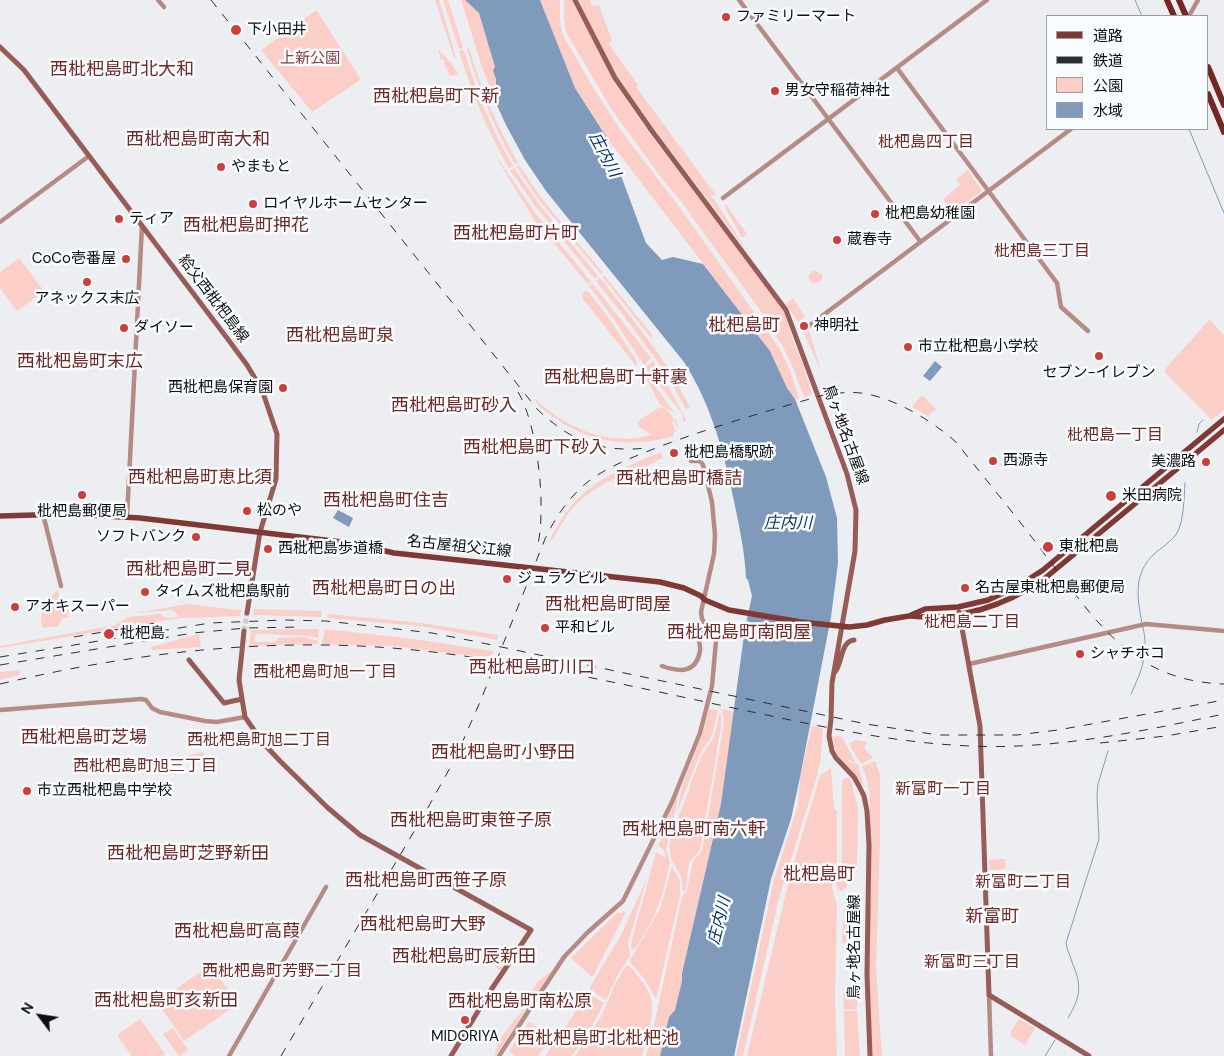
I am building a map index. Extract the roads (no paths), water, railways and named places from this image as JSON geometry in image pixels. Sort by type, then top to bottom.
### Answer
[{"type":"highway","points":[[1167,0],[1174,15]]},
{"type":"highway","points":[[1179,0],[1186,15]]},
{"type":"highway","points":[[1209,69],[1224,105]]},
{"type":"highway","points":[[1209,96],[1224,132]]},
{"type":"main road","name":"鳥ヶ地名古屋線","points":[[575,0],[615,78],[652,131],[786,310],[847,474],[856,510],[855,550],[832,683],[830,744],[836,758],[854,777],[864,796],[868,811],[867,974],[870,1056]]},
{"type":"main road","name":"給父西枇杷島線","points":[[0,47],[24,70],[142,226],[247,365],[266,399],[277,434],[276,479],[260,532],[247,613]]},
{"type":"main road","name":"名古屋祖父江線","points":[[909,616],[925,609],[958,607],[1000,595],[1030,580],[1224,419]]},
{"type":"main road","name":"名古屋祖父江線","points":[[0,516],[43,514],[127,517],[350,543],[394,552],[660,582],[684,588],[728,610],[801,622],[849,627],[909,616],[926,617],[960,614],[1004,602],[1040,582],[1224,430]]},
{"type":"main road","points":[[958,607],[980,726],[989,995],[1090,1056]]},
{"type":"main road","points":[[244,631],[239,670],[242,699],[246,717],[263,744],[328,808],[360,834],[531,930],[473,1018],[451,1056]]},
{"type":"main road","points":[[835,672],[840,667],[846,644],[854,640]]},
{"type":"main road","points":[[189,660],[224,702],[242,699]]},
{"type":"street","points":[[158,0],[164,7]]},
{"type":"street","points":[[740,0],[920,241]]},
{"type":"street","points":[[723,198],[987,0]]},
{"type":"street","points":[[1188,15],[1198,0]]},
{"type":"street","points":[[897,68],[1057,283],[1060,307],[1088,331]]},
{"type":"street","points":[[810,325],[1070,130]]},
{"type":"street","points":[[0,222],[89,156]]},
{"type":"street","points":[[127,517],[142,226]]},
{"type":"street","points":[[499,1056],[564,957],[588,932],[623,901],[679,788],[700,733],[712,686],[716,648],[713,635],[702,619],[701,612],[714,554],[715,522],[703,466],[700,461],[691,460]]},
{"type":"street","points":[[43,514],[61,586]]},
{"type":"street","points":[[969,664],[1142,624],[1224,632]]},
{"type":"street","points":[[662,666],[678,670],[687,670],[691,667],[700,651],[698,635],[706,626]]},
{"type":"street","points":[[0,710],[141,699],[146,700],[152,708],[160,712],[205,721],[217,722],[246,717]]},
{"type":"street","points":[[229,1056],[326,887]]},
{"type":"street","points":[[989,995],[991,1056]]},
{"type":"water","name":"庄内川","points":[[465,0],[540,0],[575,88],[607,138],[646,243],[662,260],[673,257],[703,264],[770,351],[787,388],[795,399],[826,477],[837,518],[838,563],[831,617],[791,819],[771,879],[734,1056],[660,1056],[669,1017],[675,1010],[721,804],[745,628],[752,596],[746,578],[742,542],[727,469],[710,414],[684,362],[546,191],[525,160],[496,103],[496,79],[493,71],[495,67],[479,13]]},
{"type":"water","points":[[935,361],[942,367],[930,381],[923,376]]},
{"type":"water","points":[[338,510],[353,518],[349,527],[333,518]]},
{"type":"waterway","points":[[1135,0],[1142,15]]},
{"type":"waterway","points":[[1189,130],[1224,213]]},
{"type":"waterway","points":[[1197,432],[1199,424],[1203,420]]},
{"type":"waterway","points":[[1142,623],[1138,595],[1140,578],[1147,562],[1177,533],[1182,516],[1185,483]]},
{"type":"waterway","points":[[1131,694],[1145,654],[1143,627]]},
{"type":"waterway","points":[[1068,1018],[1078,997],[1079,984],[1066,943],[1099,839],[1098,784],[1108,751]]},
{"type":"waterway","points":[[1045,1056],[1055,1040]]},
{"type":"tunnel","points":[[244,631],[247,613]]},
{"type":"railway","points":[[211,0],[537,409],[549,420],[574,437],[587,442],[615,449],[647,448]]},
{"type":"railway","points":[[518,392],[531,425],[539,468],[541,513],[537,548]]},
{"type":"railway","points":[[281,1056],[455,759],[480,702],[545,539],[557,517],[573,496],[593,478],[619,463],[656,448],[718,426],[824,395],[861,393],[891,401],[914,412],[956,442],[1082,603],[1100,625],[1120,644],[1141,660],[1165,672],[1192,680],[1224,684]]},
{"type":"railway","points":[[0,657],[210,623],[285,620],[326,621],[432,633],[866,724],[938,735],[1017,735],[1058,730],[1224,700]]},
{"type":"railway","points":[[74,637],[161,622]]},
{"type":"railway","points":[[0,665],[193,633],[246,628],[302,627]]},
{"type":"railway","points":[[0,684],[102,663],[154,655],[258,646],[362,646],[414,650],[536,667],[825,727],[941,744],[1002,746],[1066,742],[1130,733],[1224,714]]},
{"type":"railway","points":[[1100,743],[1166,736],[1224,726]]},
{"type":"place","name":"ファミリーマート","points":[[726,17]]},
{"type":"place","name":"下小田井","points":[[236,30]]},
{"type":"place","name":"男女守稲荷神社","points":[[775,91]]},
{"type":"place","name":"やまもと","points":[[221,167]]},
{"type":"place","name":"ロイヤルホームセンター","points":[[253,204]]},
{"type":"place","name":"枇杷島幼稚園","points":[[875,214]]},
{"type":"place","name":"ティア","points":[[119,219]]},
{"type":"place","name":"蔵春寺","points":[[837,240]]},
{"type":"place","name":"CoCo壱番屋","points":[[126,259]]},
{"type":"place","name":"アネックス末広","points":[[87,282]]},
{"type":"place","name":"神明社","points":[[804,326]]},
{"type":"place","name":"ダイソー","points":[[124,328]]},
{"type":"place","name":"市立枇杷島小学校","points":[[908,347]]},
{"type":"place","name":"セブン-イレブン","points":[[1099,356]]},
{"type":"place","name":"西枇杷島保育園","points":[[283,388]]},
{"type":"place","name":"枇杷島橋駅跡","points":[[674,453]]},
{"type":"place","name":"西源寺","points":[[993,461]]},
{"type":"place","name":"美濃路","points":[[1206,462]]},
{"type":"place","name":"枇杷島郵便局","points":[[82,495]]},
{"type":"place","name":"米田病院","points":[[1111,496]]},
{"type":"place","name":"松のや","points":[[247,511]]},
{"type":"place","name":"ソフトバンク","points":[[196,537]]},
{"type":"place","name":"東枇杷島","points":[[1048,547]]},
{"type":"place","name":"西枇杷島歩道橋","points":[[268,549]]},
{"type":"place","name":"ジュラクビル","points":[[507,579]]},
{"type":"place","name":"名古屋東枇杷島郵便局","points":[[965,588]]},
{"type":"place","name":"タイムズ枇杷島駅前","points":[[145,592]]},
{"type":"place","name":"アオキスーパー","points":[[15,607]]},
{"type":"place","name":"平和ビル","points":[[545,628]]},
{"type":"place","name":"枇杷島","points":[[109,634]]},
{"type":"place","name":"シャチホコ","points":[[1080,654]]},
{"type":"place","name":"市立西枇杷島中学校","points":[[27,791]]},
{"type":"place","name":"MIDORIYA","points":[[465,1020]]},
{"type":"district","name":"西枇杷島町北大和","points":[[122,70]]},
{"type":"district","name":"西枇杷島町下新","points":[[436,97]]},
{"type":"district","name":"西枇杷島町南大和","points":[[198,140]]},
{"type":"district","name":"枇杷島四丁目","points":[[926,143]]},
{"type":"district","name":"西枇杷島町押花","points":[[246,226]]},
{"type":"district","name":"西枇杷島町片町","points":[[516,234]]},
{"type":"district","name":"枇杷島三丁目","points":[[1042,252]]},
{"type":"district","name":"枇杷島町","points":[[744,326]]},
{"type":"district","name":"西枇杷島町泉","points":[[340,336]]},
{"type":"district","name":"西枇杷島町末広","points":[[80,362]]},
{"type":"district","name":"西枇杷島町十軒裏","points":[[616,378]]},
{"type":"district","name":"西枇杷島町砂入","points":[[454,406]]},
{"type":"district","name":"枇杷島一丁目","points":[[1115,436]]},
{"type":"district","name":"西枇杷島町下砂入","points":[[535,448]]},
{"type":"district","name":"西枇杷島町恵比須","points":[[200,478]]},
{"type":"district","name":"西枇杷島町橋詰","points":[[679,479]]},
{"type":"district","name":"西枇杷島町住吉","points":[[386,501]]},
{"type":"district","name":"西枇杷島町二見","points":[[189,570]]},
{"type":"district","name":"西枇杷島町日の出","points":[[384,589]]},
{"type":"district","name":"西枇杷島町問屋","points":[[608,605]]},
{"type":"district","name":"枇杷島二丁目","points":[[972,623]]},
{"type":"district","name":"西枇杷島町南問屋","points":[[739,633]]},
{"type":"district","name":"西枇杷島町川口","points":[[532,668]]},
{"type":"district","name":"西枇杷島町旭一丁目","points":[[325,673]]},
{"type":"district","name":"西枇杷島町芝場","points":[[84,738]]},
{"type":"district","name":"西枇杷島町旭二丁目","points":[[259,741]]},
{"type":"district","name":"西枇杷島町小野田","points":[[503,753]]},
{"type":"district","name":"西枇杷島町旭三丁目","points":[[145,767]]},
{"type":"district","name":"新富町一丁目","points":[[943,790]]},
{"type":"district","name":"西枇杷島町東笹子原","points":[[471,821]]},
{"type":"district","name":"西枇杷島町南六軒","points":[[694,830]]},
{"type":"district","name":"西枇杷島町芝野新田","points":[[188,854]]},
{"type":"district","name":"枇杷島町","points":[[819,875]]},
{"type":"district","name":"西枇杷島町西笹子原","points":[[426,881]]},
{"type":"district","name":"新富町二丁目","points":[[1023,883]]},
{"type":"district","name":"新富町","points":[[992,917]]},
{"type":"district","name":"西枇杷島町大野","points":[[423,925]]},
{"type":"district","name":"西枇杷島町高葭","points":[[237,932]]},
{"type":"district","name":"西枇杷島町辰新田","points":[[464,957]]},
{"type":"district","name":"新富町三丁目","points":[[972,963]]},
{"type":"district","name":"西枇杷島町芳野二丁目","points":[[282,972]]},
{"type":"district","name":"西枇杷島町亥新田","points":[[166,1001]]},
{"type":"district","name":"西枇杷島町南松原","points":[[520,1002]]},
{"type":"district","name":"西枇杷島町北枇杷池","points":[[598,1039]]},
{"type":"park label","name":"上新公園","points":[[310,59]]}]
